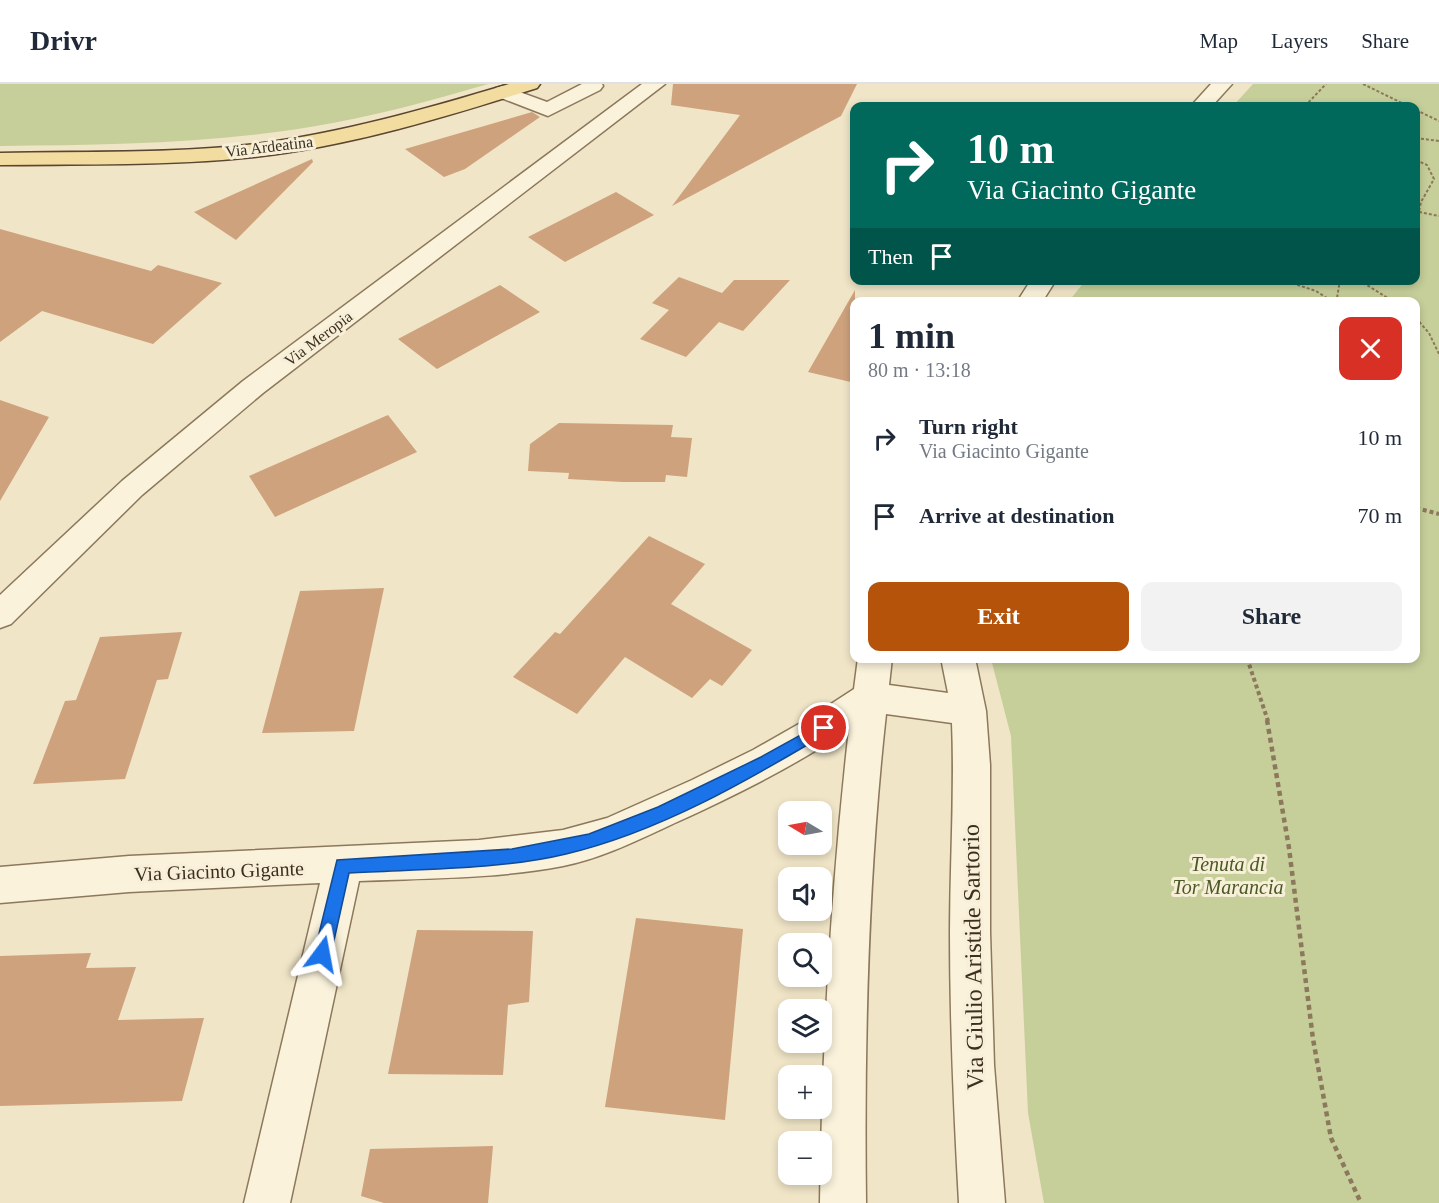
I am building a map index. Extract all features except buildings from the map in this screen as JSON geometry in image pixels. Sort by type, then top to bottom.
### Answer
[{"type":"main road","name":"Via Ardeatina","points":[[0,159],[181,155],[291,145],[410,119],[530,84]]},
{"type":"street","name":"Via Meropia","points":[[0,615],[132,488],[237,400],[655,84]]},
{"type":"street","points":[[1204,102],[1222,84]]},
{"type":"street","points":[[503,92],[548,110],[593,86]]},
{"type":"street","points":[[843,1203],[843,1078],[859,792],[873,663]]},
{"type":"street","name":"Via Giulio Aristide Sartorio","points":[[959,663],[969,711],[972,765],[970,932],[973,1065],[982,1203]]},
{"type":"street","points":[[869,698],[969,711]]},
{"type":"street","name":"Via Giacinto Gigante","points":[[0,885],[129,874],[343,866],[512,856],[564,848],[612,834],[664,812],[766,761],[824,728],[869,698]]},
{"type":"street","points":[[267,1203],[343,866]]},
{"type":"path","points":[[1310,102],[1326,84]]},
{"type":"path","points":[[1363,84],[1400,102]]},
{"type":"path","points":[[1420,112],[1439,121]]},
{"type":"path","points":[[1420,139],[1439,141]]},
{"type":"path","points":[[1420,162],[1427,165],[1434,179],[1432,187],[1420,203]]},
{"type":"path","points":[[1432,172],[1439,173]]},
{"type":"path","points":[[1420,212],[1439,216]]},
{"type":"path","points":[[1298,285],[1325,297]]},
{"type":"path","points":[[1367,285],[1386,297]]},
{"type":"path","points":[[1420,323],[1429,333],[1439,354]]},
{"type":"path","points":[[1420,509],[1439,514]]},
{"type":"path","points":[[1248,663],[1266,712],[1289,848],[1313,1039],[1331,1138],[1361,1203]]},
{"type":"green space","points":[[0,84],[488,84],[378,113],[272,133],[156,142],[0,146]]},
{"type":"green space","name":"Tenuta di Tor Marancia","points":[[1253,84],[1439,84],[1439,1203],[1044,1203],[1028,1113],[1011,736],[992,663],[1420,663],[1420,297],[1072,297],[1082,285],[1420,285],[1420,102],[1237,102]]},
{"type":"route","points":[[322,954],[343,866],[512,856],[564,848],[589,841],[664,812],[766,761],[824,728]]}]
